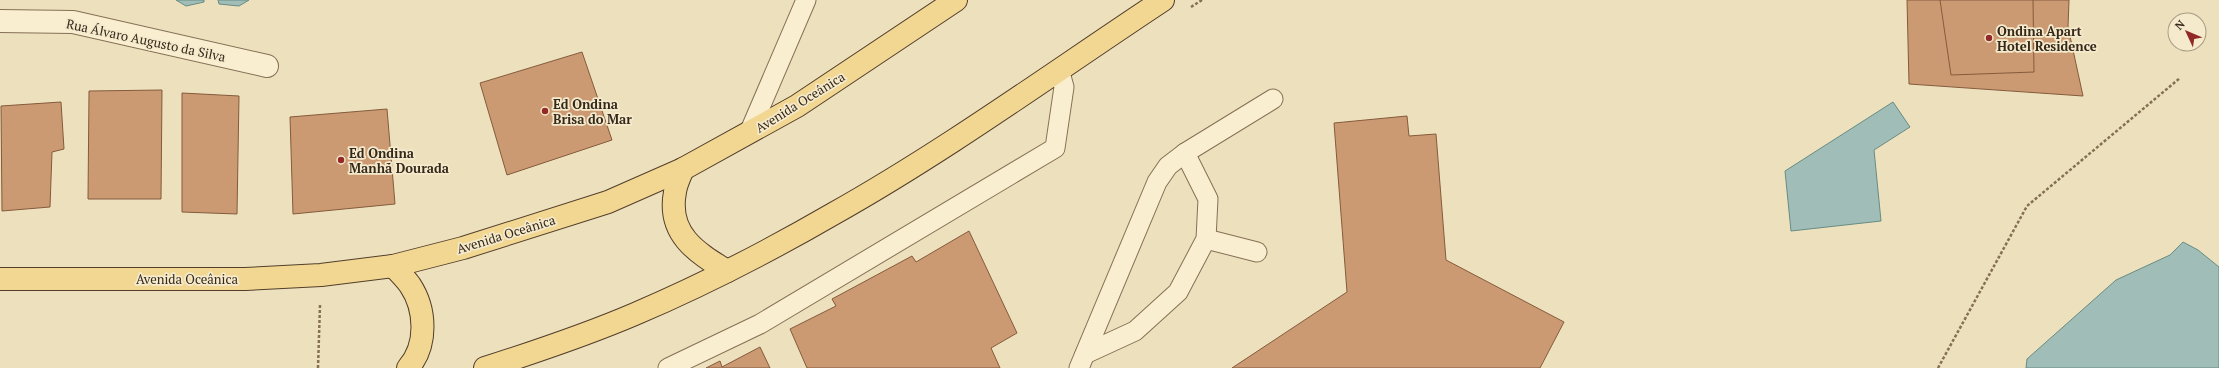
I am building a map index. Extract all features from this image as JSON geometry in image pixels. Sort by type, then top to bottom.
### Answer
[{"type":"main road","name":"Avenida Oceânica","points":[[0,279],[245,280],[321,275],[394,266],[463,248],[608,202],[683,169],[796,106],[956,0]]},
{"type":"main road","points":[[485,368],[561,343],[636,314],[727,271],[834,214],[921,161],[1163,0]]},
{"type":"main road","points":[[683,169],[675,192],[674,213],[680,233],[698,252],[727,271]]},
{"type":"main road","points":[[394,266],[410,285],[422,312],[422,342],[408,368]]},
{"type":"street","name":"Rua Álvaro Augusto da Silva","points":[[0,21],[73,22],[267,66]]},
{"type":"lane","points":[[749,133],[806,0]]},
{"type":"lane","points":[[668,368],[760,324],[1055,148],[1064,87],[1059,69]]},
{"type":"lane","points":[[1082,361],[1156,182],[1168,166],[1185,153],[1272,99]]},
{"type":"lane","points":[[1082,361],[1135,331],[1178,292],[1206,239],[1208,199],[1185,153]]},
{"type":"lane","points":[[1206,239],[1258,252]]},
{"type":"path","points":[[1938,368],[2027,206],[2180,78]]},
{"type":"path","points":[[318,368],[321,275]]},
{"type":"water","points":[[176,0],[204,0],[204,2],[186,6]]},
{"type":"water","points":[[218,0],[249,0],[239,6],[219,4]]},
{"type":"water","points":[[1893,102],[1910,127],[1874,150],[1881,221],[1791,231],[1785,171]]},
{"type":"water","points":[[2183,242],[2198,250],[2219,267],[2219,368],[2026,368],[2027,359],[2116,280],[2170,255]]},
{"type":"building","points":[[1907,0],[2069,0],[2068,27],[2083,96],[1909,84]]},
{"type":"building","name":"Ondina Apart Hotel Residence","points":[[1940,0],[2033,0],[2034,72],[1951,75]]},
{"type":"building","name":"Ed Ondina Brisa do Mar","points":[[582,52],[612,140],[507,175],[480,83]]},
{"type":"building","points":[[162,90],[161,199],[88,199],[89,91]]},
{"type":"building","points":[[182,93],[239,96],[237,214],[182,212]]},
{"type":"building","points":[[61,102],[64,149],[52,152],[50,207],[2,211],[1,106]]},
{"type":"building","name":"Ed Ondina Manhã Dourada","points":[[387,109],[395,204],[293,214],[290,117]]},
{"type":"building","points":[[1407,116],[1409,136],[1436,134],[1446,260],[1564,322],[1540,368],[1232,368],[1347,292],[1334,123]]},
{"type":"building","points":[[969,231],[1017,333],[991,348],[1000,368],[807,368],[790,329],[836,306],[832,299],[912,256],[916,262]]},
{"type":"building","points":[[760,347],[770,368],[706,368],[720,361],[722,367]]},
{"type":"place","name":"Ondina Apart Hotel Residence","points":[[1989,38]]},
{"type":"place","name":"Ed Ondina Brisa do Mar","points":[[545,111]]},
{"type":"place","name":"Ed Ondina Manhã Dourada","points":[[341,160]]}]
